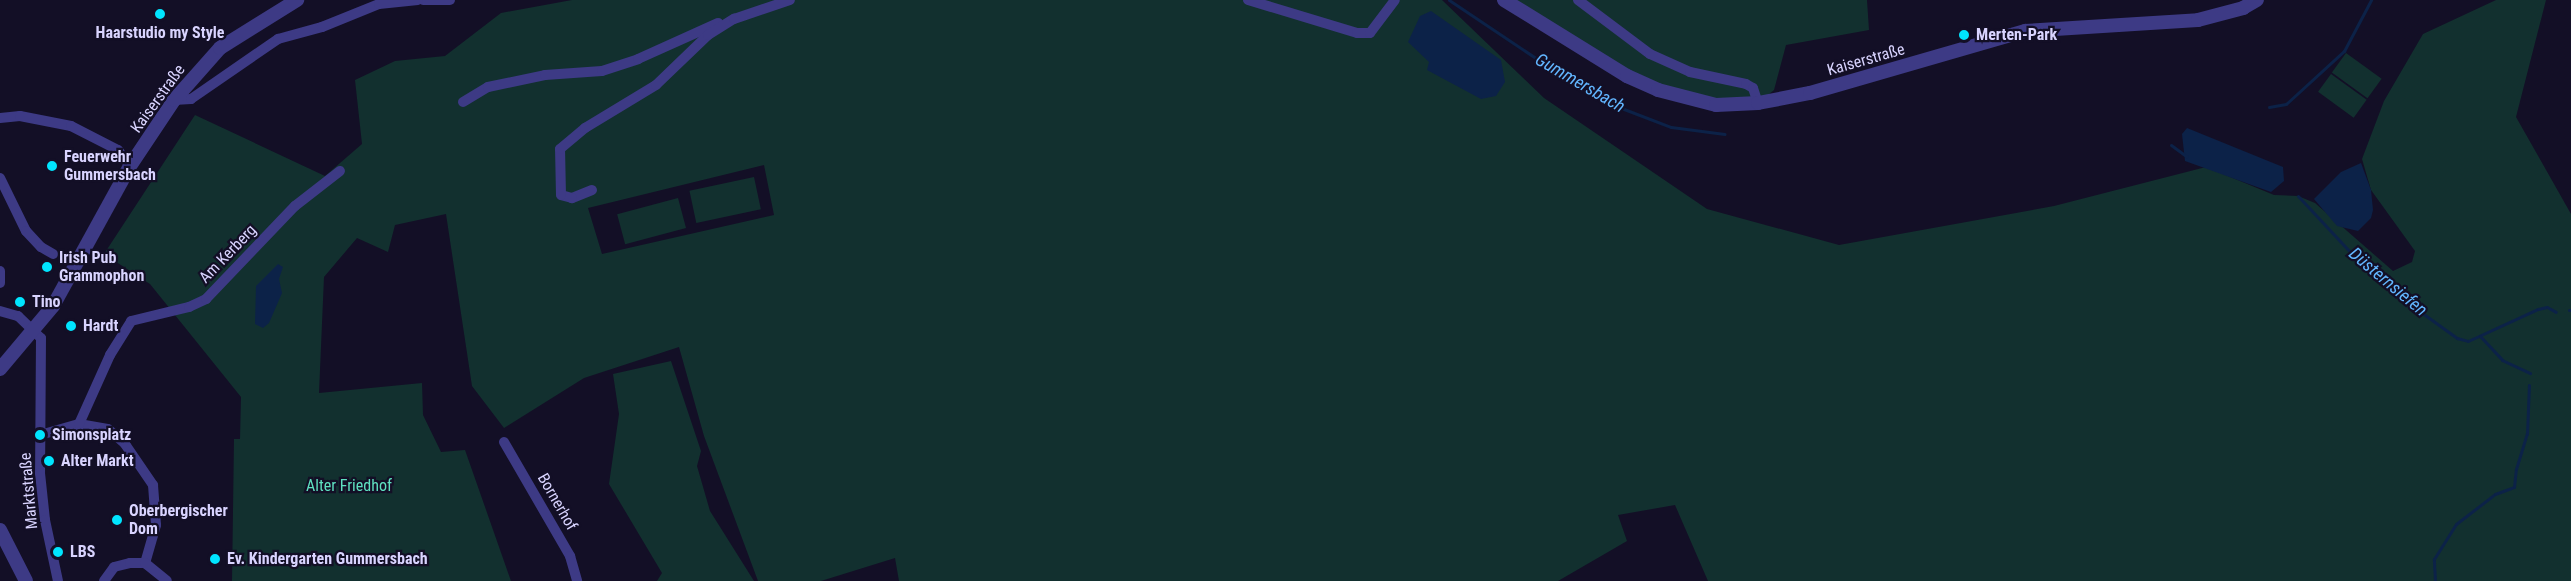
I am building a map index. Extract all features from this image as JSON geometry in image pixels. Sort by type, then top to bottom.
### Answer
[{"type":"street","name":"Kaiserstraße","points":[[0,369],[53,306],[130,166],[174,100],[220,48],[297,0]]},
{"type":"street","points":[[174,100],[191,99],[278,39],[379,4],[418,0]]},
{"type":"street","points":[[423,0],[450,0]]},
{"type":"street","points":[[463,102],[488,87],[545,75],[602,71],[734,19],[790,0]]},
{"type":"street","points":[[1248,0],[1357,33],[1370,33],[1395,0]]},
{"type":"street","name":"Kaiserstraße","points":[[1504,0],[1583,52],[1658,90],[1716,105],[1758,103],[1810,93],[2025,31],[2198,20],[2242,8],[2257,0]]},
{"type":"street","points":[[1578,0],[1650,54],[1690,72],[1746,84],[1753,88],[1758,103]]},
{"type":"street","points":[[592,190],[572,198],[561,195],[560,149],[585,128],[656,85],[708,35],[734,19]]},
{"type":"street","points":[[0,118],[20,116],[79,130],[118,150],[130,166]]},
{"type":"street","name":"Am Kerberg","points":[[79,424],[110,354],[131,321],[189,307],[206,299],[295,206],[340,171]]},
{"type":"street","points":[[0,178],[26,231],[40,247],[53,254]]},
{"type":"street","points":[[0,271],[0,283]]},
{"type":"street","points":[[0,311],[18,316],[34,330]]},
{"type":"street","name":"Marktstraße","points":[[34,330],[41,338],[44,354],[38,386],[42,499],[58,581]]},
{"type":"street","points":[[40,435],[79,424],[108,429],[125,444],[153,485],[156,525],[145,563]]},
{"type":"street","name":"Bornerhof","points":[[504,442],[570,556],[577,581]]},
{"type":"street","points":[[0,530],[26,581]]},
{"type":"street","points":[[104,581],[114,567],[145,563],[167,581]]},
{"type":"green space","name":"Alter Friedhof","points":[[572,0],[1442,0],[1544,98],[1707,209],[1839,245],[2054,206],[2206,167],[2274,195],[2298,196],[2315,203],[2393,271],[2412,262],[2415,251],[2371,190],[2362,159],[2384,101],[2423,34],[2496,0],[2546,0],[2516,117],[2571,214],[2571,581],[1708,581],[1675,505],[1618,515],[1627,541],[1558,581],[899,581],[895,558],[821,581],[758,581],[704,436],[679,347],[584,378],[504,428],[472,386],[446,214],[395,225],[388,252],[357,238],[324,277],[319,393],[422,383],[423,415],[441,452],[465,450],[511,581],[232,581],[234,439],[240,439],[241,397],[150,284],[104,254],[195,115],[325,176],[362,144],[355,80],[395,61],[445,56],[501,13]],"holes":[[[764,165],[774,215],[602,254],[588,208]]]},
{"type":"green space","points":[[1504,0],[1867,0],[1869,30],[1786,45],[1774,90],[1758,103],[1716,105],[1658,90]]},
{"type":"green space","points":[[2346,53],[2382,79],[2367,98],[2332,72]]},
{"type":"green space","points":[[2331,74],[2367,100],[2354,118],[2318,92]]},
{"type":"green space","points":[[754,177],[761,209],[696,223],[689,191]]},
{"type":"green space","points":[[678,198],[686,228],[625,244],[617,214]]},
{"type":"green space","points":[[671,361],[701,451],[697,466],[710,511],[754,581],[657,581],[662,573],[609,484],[619,414],[613,374]]},
{"type":"water","points":[[1431,11],[1501,60],[1505,82],[1496,96],[1481,99],[1427,70],[1429,62],[1408,42],[1420,16]]},
{"type":"water","points":[[2187,128],[2283,167],[2284,181],[2271,192],[2185,161],[2182,134]]},
{"type":"water","points":[[2361,163],[2371,190],[2373,210],[2371,218],[2358,231],[2337,226],[2314,199],[2341,172]]},
{"type":"water","points":[[278,264],[283,267],[279,279],[282,293],[269,323],[263,328],[255,324],[256,286]]},
{"type":"waterway","name":"Gummersbach","points":[[1449,0],[1570,81],[1616,106],[1671,127],[1725,134]]},
{"type":"waterway","name":"Gummersbach","points":[[2269,107],[2286,104],[2344,51],[2371,0]]},
{"type":"waterway","name":"Düsternsiefen","points":[[2171,145],[2186,156]]},
{"type":"waterway","name":"Düsternsiefen","points":[[2298,196],[2366,269],[2391,281],[2411,305],[2457,338],[2468,341],[2538,309],[2547,307],[2556,312]]},
{"type":"waterway","points":[[2480,336],[2502,360],[2530,373]]},
{"type":"waterway","points":[[2435,581],[2434,559],[2456,524],[2495,494],[2514,487],[2516,469],[2527,434],[2529,385]]},
{"type":"place","name":"Haarstudio my Style","points":[[160,14]]},
{"type":"place","name":"Merten-Park","points":[[1964,35]]},
{"type":"place","name":"Feuerwehr Gummersbach","points":[[52,166]]},
{"type":"place","name":"Irish Pub Grammophon","points":[[47,267]]},
{"type":"place","name":"Tino","points":[[20,302]]},
{"type":"place","name":"Hardt","points":[[71,326]]},
{"type":"place","name":"Simonsplatz","points":[[40,435]]},
{"type":"place","name":"Alter Markt","points":[[49,461]]},
{"type":"place","name":"Oberbergischer Dom","points":[[117,520]]},
{"type":"place","name":"LBS","points":[[58,552]]},
{"type":"place","name":"Ev. Kindergarten Gummersbach","points":[[215,559]]}]
